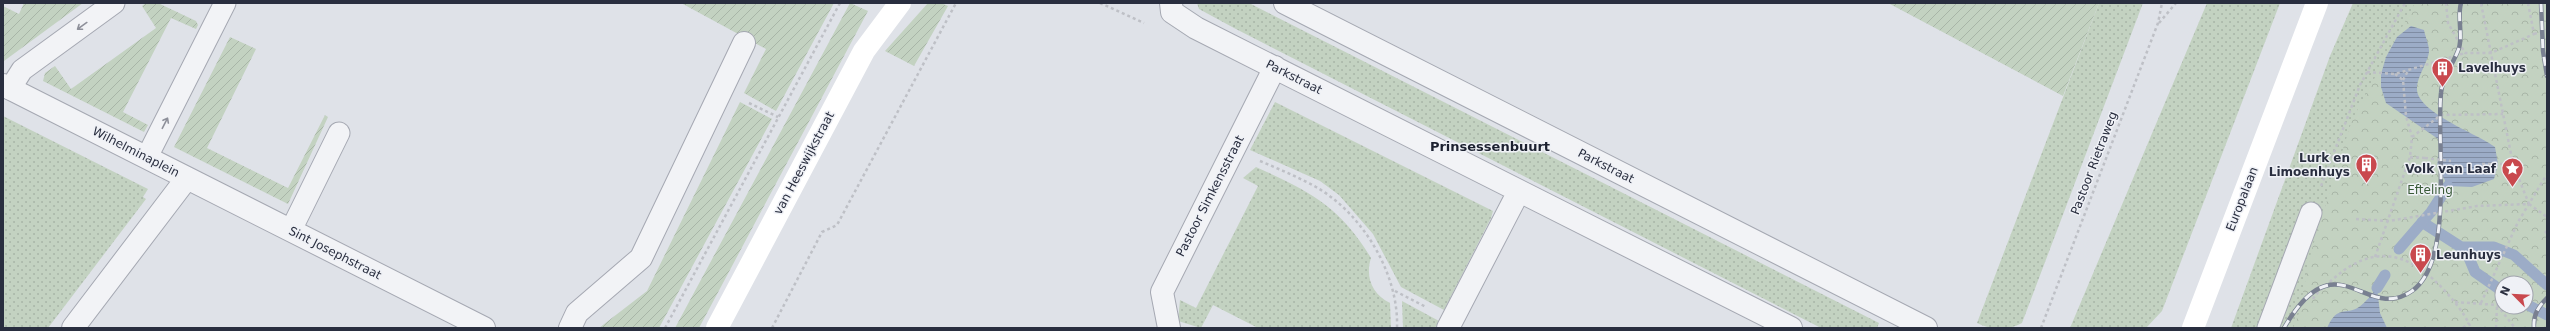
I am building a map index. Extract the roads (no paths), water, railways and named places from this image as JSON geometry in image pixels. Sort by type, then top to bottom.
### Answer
[{"type":"street","name":"van Heeswijkstraat","points":[[717,328],[864,51],[900,3]]},
{"type":"street","name":"Parkstraat","points":[[1285,3],[1926,328]]},
{"type":"street","name":"Europalaan","points":[[2193,328],[2317,3]]},
{"type":"street","name":"Parkstraat","points":[[1172,8],[1196,28],[1791,328]]},
{"type":"street","points":[[570,328],[577,313],[641,258],[744,43]]},
{"type":"street","name":"Pastoor Simkensstraat","points":[[1169,328],[1162,292],[1275,67]]},
{"type":"street","name":"Wilhelminaplein","points":[[7,87],[187,178],[73,328]]},
{"type":"street","name":"Sint Josephstraat","points":[[187,178],[484,328]]},
{"type":"street","points":[[1448,328],[1519,191]]},
{"type":"lane","points":[[7,87],[22,70],[114,3]]},
{"type":"lane","points":[[147,157],[225,3]]},
{"type":"lane","points":[[291,230],[339,133]]},
{"type":"lane","points":[[2268,328],[2311,212]]},
{"type":"water","points":[[2411,26],[2424,30],[2429,48],[2427,59],[2417,88],[2419,97],[2426,106],[2436,114],[2495,147],[2498,164],[2494,179],[2472,187],[2448,186],[2437,166],[2441,141],[2386,103],[2381,87],[2381,74],[2386,57],[2397,37]]},
{"type":"water","points":[[2377,288],[2380,313],[2387,328],[2327,328],[2338,313],[2354,310],[2359,307]]},
{"type":"waterway","points":[[2399,249],[2431,212],[2448,186]]},
{"type":"waterway","points":[[2422,222],[2461,247],[2467,253],[2475,272],[2494,285]]},
{"type":"waterway","points":[[2461,247],[2494,247],[2514,255],[2547,285]]},
{"type":"waterway","points":[[2377,288],[2385,275]]},
{"type":"waterway","points":[[2534,308],[2547,315]]},
{"type":"railway","points":[[2284,328],[2303,301],[2320,288],[2335,285],[2350,287],[2380,298],[2395,298],[2412,291],[2425,276],[2434,254],[2439,228],[2441,199],[2441,93],[2444,81],[2459,48],[2461,3]]},
{"type":"railway","points":[[2541,3],[2543,51],[2547,76]]},
{"type":"railway","points":[[2534,328],[2534,319],[2537,312],[2547,298]]},
{"type":"place","name":"Lavelhuys","points":[[2443,88]]},
{"type":"place","name":"Lurk en Limoenhuys","points":[[2366,184]]},
{"type":"place","name":"Volk van Laaf","points":[[2512,188]]},
{"type":"place","name":"Leunhuys","points":[[2421,274]]},
{"type":"district","name":"Prinsessenbuurt","points":[[1490,146]]},
{"type":"park label","name":"Efteling","points":[[2430,190]]}]
